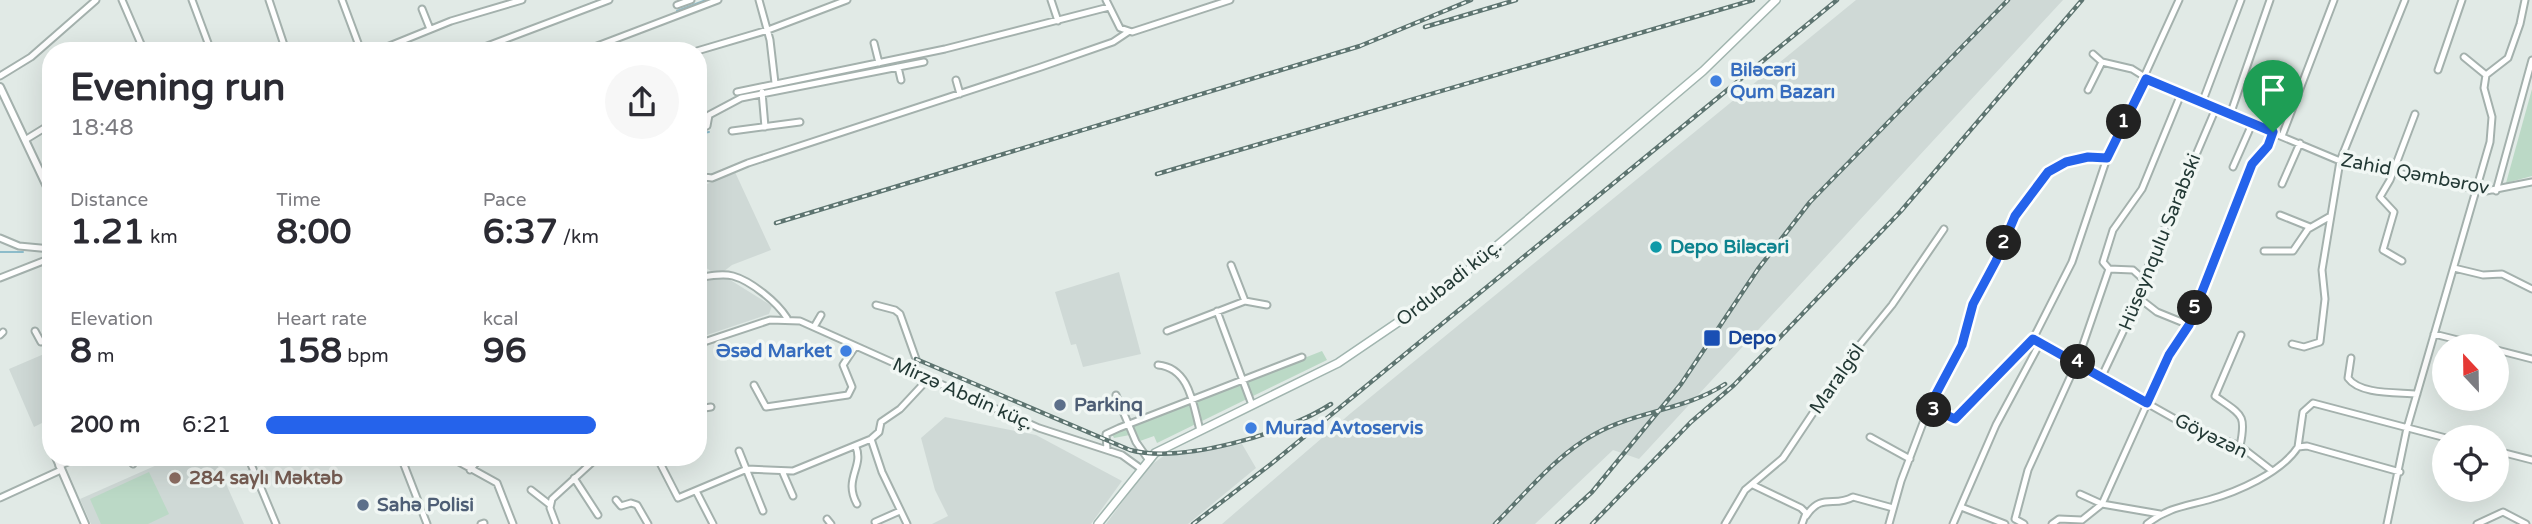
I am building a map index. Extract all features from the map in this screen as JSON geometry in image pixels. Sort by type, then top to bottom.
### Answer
[{"type":"main road","name":"Ordubadi küç.","points":[[1098,524],[1148,459],[1199,430],[1338,363],[1441,293],[1703,71],[1776,0]]},
{"type":"street","points":[[48,42],[96,0]]},
{"type":"street","points":[[122,0],[140,42]]},
{"type":"street","points":[[192,0],[208,42]]},
{"type":"street","points":[[268,0],[283,42]]},
{"type":"street","points":[[342,0],[358,42]]},
{"type":"street","points":[[399,42],[430,29],[522,0]]},
{"type":"street","points":[[498,42],[610,0]]},
{"type":"street","points":[[677,5],[691,0]]},
{"type":"street","points":[[608,42],[718,0]]},
{"type":"street","points":[[759,0],[768,30],[775,83]]},
{"type":"street","points":[[707,48],[768,30],[830,3],[847,0]]},
{"type":"street","points":[[1051,0],[1058,21]]},
{"type":"street","points":[[707,178],[1113,42],[1128,32],[1138,32],[1230,0]]},
{"type":"street","points":[[1929,407],[1955,419],[2033,339],[2072,262],[2107,158],[2146,79],[2179,0]]},
{"type":"street","points":[[2202,103],[2241,0]]},
{"type":"street","points":[[2230,115],[2270,0]]},
{"type":"street","points":[[2282,136],[2334,0]]},
{"type":"street","points":[[2292,344],[2304,347],[2320,342],[2325,299],[2322,270],[2340,161],[2405,0]]},
{"type":"street","points":[[2438,70],[2462,0]]},
{"type":"street","points":[[2434,334],[2492,128],[2490,107],[2484,88],[2486,75],[2508,58],[2521,24],[2525,0]]},
{"type":"street","points":[[737,92],[878,63],[1058,21],[1107,3],[1118,25],[1128,32]]},
{"type":"street","points":[[422,9],[430,29]]},
{"type":"street","points":[[874,43],[878,63]]},
{"type":"street","points":[[0,76],[42,47]]},
{"type":"street","points":[[2088,90],[2102,62],[2093,54]]},
{"type":"street","points":[[2464,57],[2486,75]]},
{"type":"street","points":[[2496,191],[2532,60]]},
{"type":"street","points":[[707,126],[712,113],[741,98],[925,62]]},
{"type":"street","name":"Zahid Qəmbərov","points":[[2102,62],[2126,67],[2146,79],[2340,161],[2477,189],[2496,191],[2532,182]]},
{"type":"street","points":[[898,67],[901,80]]},
{"type":"street","points":[[956,80],[960,94]]},
{"type":"street","points":[[0,87],[42,175]]},
{"type":"street","points":[[762,87],[765,127]]},
{"type":"street","points":[[2143,279],[2133,270],[2109,269],[2103,262],[2113,230],[2141,189],[2181,94]]},
{"type":"street","name":"Hüseynqulu Sarabski","points":[[2102,376],[2139,298],[2143,279],[2216,108]]},
{"type":"street","points":[[2402,261],[2383,250],[2394,212],[2381,200],[2381,195],[2415,114]]},
{"type":"street","points":[[732,131],[800,122]]},
{"type":"street","points":[[2233,167],[2252,124]]},
{"type":"street","points":[[26,140],[42,130]]},
{"type":"street","points":[[2052,524],[2059,519],[2082,520],[2102,504],[2169,355],[2189,325],[2252,164],[2268,146],[2273,132]]},
{"type":"street","points":[[2282,184],[2300,143]]},
{"type":"street","points":[[1889,524],[1929,407],[1962,345],[1973,304],[1996,261],[2015,216],[2048,172],[2066,162],[2088,157],[2107,158]]},
{"type":"street","points":[[2280,215],[2310,227]]},
{"type":"street","points":[[2264,251],[2293,251],[2310,227],[2329,217]]},
{"type":"street","name":"Maralgöl","points":[[1726,524],[1745,490],[1783,458],[1853,353],[1892,305],[1944,229]]},
{"type":"street","points":[[0,238],[19,246],[42,248]]},
{"type":"street","points":[[0,278],[42,262]]},
{"type":"street","points":[[1230,265],[1245,301]]},
{"type":"street","points":[[2454,268],[2483,275],[2502,274],[2532,289]]},
{"type":"street","points":[[1961,507],[2006,524],[2015,519],[2028,471],[2077,362],[2109,269]]},
{"type":"street","name":"Mirzə Abdin küç.","points":[[707,277],[736,277],[775,304],[786,318],[814,327],[1039,428],[1122,455],[1140,468]]},
{"type":"street","points":[[2139,298],[2157,312],[2189,325]]},
{"type":"street","points":[[1167,331],[1245,301],[1267,306]]},
{"type":"street","points":[[876,305],[900,314],[916,359],[915,373]]},
{"type":"street","points":[[1217,311],[1252,405]]},
{"type":"street","points":[[814,327],[821,315]]},
{"type":"street","points":[[707,341],[770,320],[786,318]]},
{"type":"street","points":[[35,331],[42,342]]},
{"type":"street","points":[[2240,446],[2245,424],[2242,415],[2215,396],[2241,335]]},
{"type":"street","name":"Göyəzən","points":[[2033,339],[2191,428],[2240,446],[2271,470]]},
{"type":"street","points":[[2387,524],[2400,472],[2407,428],[2432,341]]},
{"type":"street","points":[[1954,524],[1996,425],[2040,343]]},
{"type":"street","points":[[754,385],[766,407],[848,395],[852,387],[843,365],[855,347]]},
{"type":"street","points":[[2510,353],[2532,359]]},
{"type":"street","points":[[1107,450],[1106,434],[1302,357]]},
{"type":"street","points":[[2351,358],[2348,378],[2353,384],[2393,394],[2417,394]]},
{"type":"street","points":[[1158,365],[1181,375],[1192,400],[1199,430]]},
{"type":"street","points":[[661,466],[676,496],[682,498],[747,469],[783,473],[871,439],[879,432],[881,422],[900,409],[928,379]]},
{"type":"street","points":[[1116,394],[1148,459]]},
{"type":"street","points":[[2147,524],[2160,514],[2181,505],[2220,496],[2284,464],[2298,447],[2303,412],[2313,403],[2432,434]]},
{"type":"street","points":[[707,408],[711,407]]},
{"type":"street","points":[[1870,437],[1910,459]]},
{"type":"street","points":[[871,439],[907,524]]},
{"type":"street","points":[[2298,447],[2307,446],[2400,472]]},
{"type":"street","points":[[856,447],[858,457],[851,477],[850,491],[858,505]]},
{"type":"street","points":[[739,451],[763,511]]},
{"type":"street","points":[[2509,454],[2532,460]]},
{"type":"street","points":[[0,498],[63,466]]},
{"type":"street","points":[[252,466],[276,524]]},
{"type":"street","points":[[404,466],[427,524]]},
{"type":"street","points":[[464,466],[497,483],[513,524]]},
{"type":"street","points":[[470,470],[473,466]]},
{"type":"street","points":[[550,504],[588,466]]},
{"type":"street","points":[[60,468],[85,524]]},
{"type":"street","points":[[783,473],[793,496]]},
{"type":"street","points":[[574,478],[598,515]]},
{"type":"street","points":[[1753,485],[1801,508],[1805,516]]},
{"type":"street","points":[[531,490],[550,504],[556,524]]},
{"type":"street","points":[[696,491],[713,524]]},
{"type":"street","points":[[2080,494],[2102,504],[2160,514]]},
{"type":"street","points":[[1802,524],[1812,506],[1826,499],[1848,500],[1853,497],[1893,508]]},
{"type":"street","points":[[616,500],[621,506],[631,503],[637,505],[648,524]]},
{"type":"street","points":[[875,522],[900,511]]},
{"type":"street","points":[[2477,524],[2503,512],[2525,524]]},
{"type":"street","points":[[2015,519],[2024,524]]},
{"type":"shaded area","points":[[1856,0],[2063,0],[1639,459],[1613,450],[1535,524],[1222,524],[1351,413]]},
{"type":"shaded area","points":[[735,172],[771,250],[732,265],[723,272],[712,272],[707,268],[707,184]]},
{"type":"shaded area","points":[[1119,272],[1141,354],[1083,367],[1076,344],[1071,345],[1055,292]]},
{"type":"shaded area","points":[[727,278],[772,306],[769,314],[707,335],[707,281]]},
{"type":"shaded area","points":[[42,355],[42,423],[34,427],[9,369]]},
{"type":"shaded area","points":[[945,417],[1036,435],[1122,481],[1091,524],[932,524],[948,516],[935,490],[921,438]]},
{"type":"shaded area","points":[[1242,444],[1256,468],[1188,524],[1106,524],[1148,467],[1168,453]]},
{"type":"shaded area","name":"284 saylı Məktəb","points":[[155,466],[218,466],[244,524],[91,524],[80,499]]},
{"type":"green space","points":[[2532,89],[2532,176],[2506,183]]},
{"type":"green space","points":[[1322,351],[1327,360],[1157,443],[1154,436],[1140,441],[1135,434],[1114,438],[1112,434]]},
{"type":"green space","points":[[149,472],[169,514],[148,524],[101,524],[90,499]]},
{"type":"waterway","points":[[585,6],[600,0]]},
{"type":"waterway","points":[[677,11],[706,0]]},
{"type":"waterway","points":[[0,252],[23,252]]},
{"type":"railway","points":[[776,223],[1360,46],[1471,0]]},
{"type":"railway","points":[[1425,27],[1516,0]]},
{"type":"railway","points":[[1157,174],[1753,0]]},
{"type":"railway","points":[[1193,524],[1271,464],[1837,0]]},
{"type":"railway","points":[[1557,524],[1592,492],[1681,384],[1758,269],[1810,202],[2008,0]]},
{"type":"railway","points":[[1592,524],[1691,422],[1734,385],[1901,211],[2082,0]]},
{"type":"railway","points":[[916,359],[1130,450],[1152,453],[1177,453],[1233,443],[1288,425],[1331,404]]},
{"type":"railway","points":[[1495,524],[1542,475],[1567,453],[1595,434],[1627,420],[1694,400],[1725,384]]},
{"type":"place","name":"Biləcəri Qum Bazarı","points":[[1716,81]]},
{"type":"place","name":"Depo Biləcəri","points":[[1656,247]]},
{"type":"place","name":"Depo","points":[[1712,338]]},
{"type":"place","name":"Əsəd Market","points":[[846,351]]},
{"type":"place","name":"Parkinq","points":[[1060,405]]},
{"type":"place","name":"Murad Avtoservis","points":[[1251,428]]},
{"type":"place","name":"284 saylı Məktəb","points":[[175,478]]},
{"type":"place","name":"Sahə Polisi","points":[[363,505]]},
{"type":"route","points":[[2146,79],[2273,132],[2268,146],[2252,164],[2189,325],[2169,355],[2147,403],[2033,339],[1986,384],[1966,411],[1955,419],[1929,407],[1962,345],[1973,304],[1996,261],[2015,216],[2048,172],[2066,162],[2088,157],[2107,158],[2146,79]]}]
